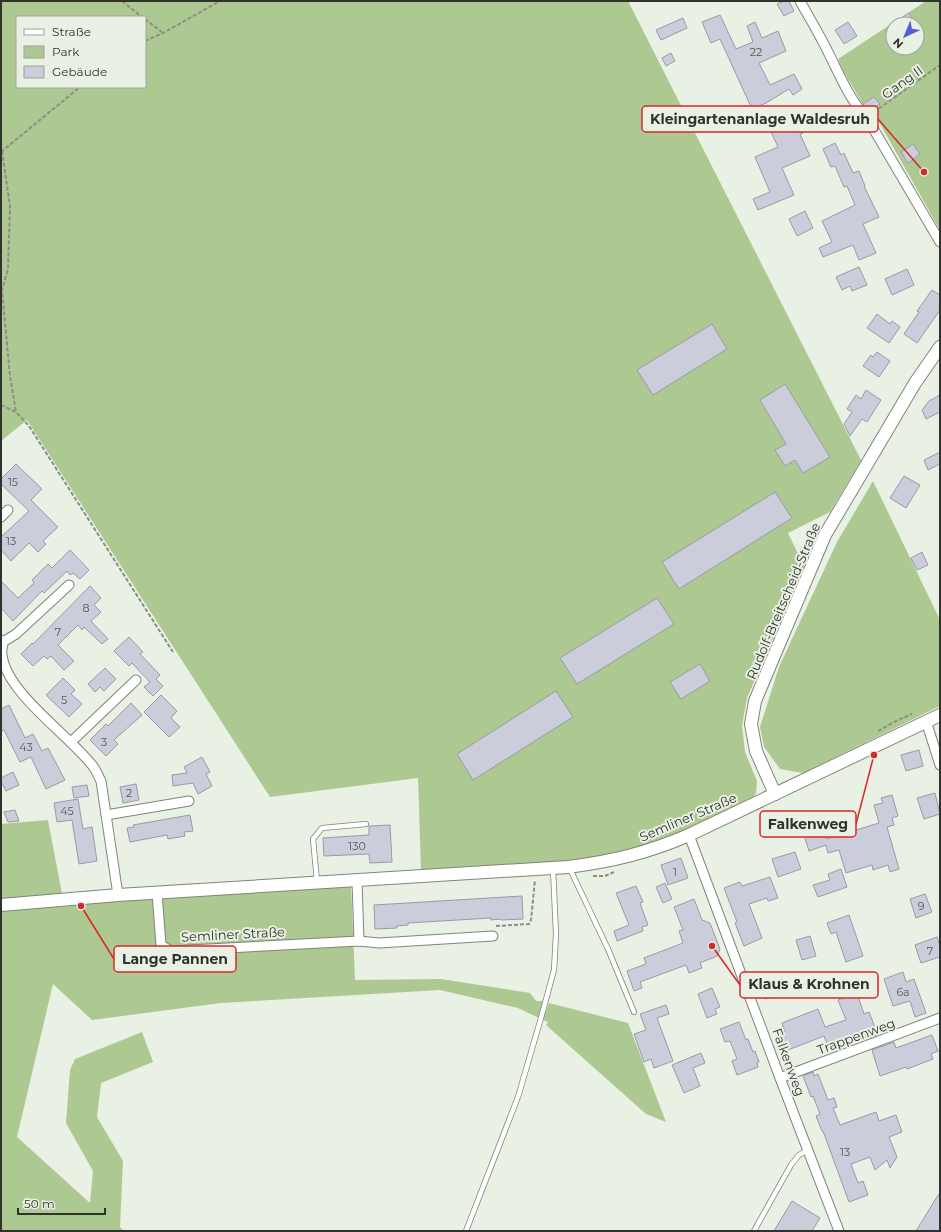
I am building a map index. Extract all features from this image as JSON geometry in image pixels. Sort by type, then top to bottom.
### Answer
[{"type":"street","points":[[800,1],[861,112],[867,118],[891,157],[940,242]]},
{"type":"street","name":"Rudolf-Breitscheid-Straße","points":[[775,794],[756,751],[751,724],[755,701],[825,535],[915,383],[940,346]]},
{"type":"street","points":[[1,517],[8,510]]},
{"type":"street","points":[[69,585],[16,634],[2,641],[1,655],[7,672],[23,696],[93,765],[101,781],[118,895]]},
{"type":"street","points":[[71,742],[136,680]]},
{"type":"street","name":"Semliner Straße","points":[[1,905],[118,895],[318,883],[357,887],[568,867],[603,862],[661,847],[689,835],[940,715]]},
{"type":"street","points":[[926,721],[940,765]]},
{"type":"street","points":[[106,816],[189,801]]},
{"type":"street","name":"Falkenweg","points":[[689,835],[839,1231]]},
{"type":"street","points":[[357,887],[359,941]]},
{"type":"street","name":"Semliner Straße","points":[[156,893],[161,945],[172,951],[359,941],[379,943],[492,931]]},
{"type":"street","name":"Trappenweg","points":[[780,1078],[940,1018]]},
{"type":"lane","points":[[318,883],[313,839],[322,828],[366,824]]},
{"type":"lane","points":[[568,867],[608,949],[634,1012]]},
{"type":"lane","points":[[466,1231],[518,1097],[554,970],[556,934],[553,868]]},
{"type":"lane","points":[[754,1231],[791,1165],[798,1155],[808,1150]]},
{"type":"path","points":[[122,1],[141,16]]},
{"type":"path","points":[[146,42],[220,1]]},
{"type":"path","points":[[146,20],[163,33]]},
{"type":"path","name":"Gang II","points":[[874,113],[940,65]]},
{"type":"path","points":[[16,412],[10,376],[2,290],[8,269],[10,206],[2,152],[79,88]]},
{"type":"path","points":[[1,406],[16,412],[29,426],[172,652]]},
{"type":"path","points":[[492,931],[529,924],[531,920],[535,880]]},
{"type":"green space","points":[[1,1],[628,1],[861,460],[830,512],[788,533],[804,566],[747,698],[742,726],[745,752],[757,781],[756,793],[752,799],[683,831],[629,850],[601,856],[546,863],[421,870],[418,778],[270,797],[27,420],[1,441]]},
{"type":"green space","points":[[926,1],[940,1],[940,230],[875,115],[868,113],[838,59],[885,28],[885,56],[925,56],[925,16],[903,16]]},
{"type":"green space","points":[[873,481],[940,620],[940,706],[803,773],[780,769],[764,747],[760,727],[779,667],[837,542]]},
{"type":"green space","points":[[48,820],[62,894],[1,900],[1,824]]},
{"type":"green space","points":[[351,885],[355,980],[441,979],[530,993],[536,1001],[543,1001],[539,1018],[518,1008],[440,990],[221,1003],[92,1020],[53,984],[17,1137],[90,1203],[93,1171],[66,1123],[70,1070],[75,1059],[142,1032],[153,1062],[101,1083],[97,1117],[123,1161],[120,1227],[124,1231],[1,1231],[1,911]]},
{"type":"green space","points":[[549,1003],[628,1023],[666,1122],[646,1114],[546,1025],[548,1022],[543,1020]]},
{"type":"building","points":[[784,1],[789,1],[794,11],[784,16],[777,4]]},
{"type":"building","points":[[720,15],[736,49],[753,42],[747,26],[755,22],[762,38],[778,31],[786,51],[759,63],[770,85],[794,74],[802,89],[793,95],[789,89],[766,103],[752,109],[720,39],[711,43],[702,22]]},
{"type":"building","points":[[683,18],[687,28],[661,40],[656,30]]},
{"type":"building","points":[[848,22],[857,36],[844,44],[835,30]]},
{"type":"building","points":[[671,53],[675,61],[666,66],[662,58]]},
{"type":"building","points":[[874,97],[880,104],[869,111],[863,104]]},
{"type":"building","points":[[792,109],[803,133],[800,134],[810,156],[782,168],[794,195],[758,210],[753,199],[770,192],[755,157],[778,147],[771,132],[778,128],[773,118]]},
{"type":"building","points":[[835,143],[841,155],[844,153],[853,173],[859,171],[864,186],[879,217],[863,224],[876,253],[859,260],[853,245],[823,257],[819,248],[832,242],[822,221],[855,205],[847,186],[844,187],[835,166],[831,167],[823,149]]},
{"type":"building","points":[[913,144],[920,154],[908,163],[901,152]]},
{"type":"building","points":[[805,211],[813,228],[797,236],[789,219]]},
{"type":"building","points":[[859,267],[867,285],[852,291],[850,286],[842,290],[836,277]]},
{"type":"building","points":[[907,269],[914,285],[892,295],[885,279]]},
{"type":"building","points":[[932,290],[940,295],[940,310],[917,343],[904,334],[919,312],[917,311]]},
{"type":"building","points":[[877,314],[890,324],[892,321],[900,327],[889,343],[867,328]]},
{"type":"building","points":[[712,324],[727,349],[653,395],[637,370]]},
{"type":"building","points":[[877,352],[890,361],[879,377],[863,366],[871,355],[873,357]]},
{"type":"building","points":[[785,384],[830,457],[803,473],[795,460],[785,466],[775,450],[786,444],[760,400]]},
{"type":"building","points":[[866,390],[881,400],[867,422],[862,419],[850,436],[844,424],[852,412],[847,409],[856,395],[861,399]]},
{"type":"building","points":[[940,395],[940,412],[926,419],[922,410],[929,401]]},
{"type":"building","points":[[940,452],[940,464],[928,470],[924,460]]},
{"type":"building","points":[[16,464],[42,489],[31,500],[58,527],[43,541],[46,544],[38,552],[29,543],[11,561],[1,550],[1,537],[29,511],[1,484],[1,479]]},
{"type":"building","points":[[904,476],[920,485],[906,508],[890,498]]},
{"type":"building","points":[[775,492],[792,518],[679,589],[662,562]]},
{"type":"building","points":[[70,550],[89,570],[80,579],[73,573],[70,575],[67,571],[44,593],[42,591],[13,621],[1,608],[1,581],[18,598],[34,583],[32,580],[48,564],[52,568]]},
{"type":"building","points":[[922,552],[928,565],[917,570],[911,558]]},
{"type":"building","points":[[90,586],[101,598],[94,605],[101,612],[91,621],[108,639],[102,644],[84,627],[82,630],[78,625],[58,645],[74,661],[64,670],[51,656],[47,659],[44,656],[33,666],[21,654],[32,643],[33,644]]},
{"type":"building","points":[[657,598],[674,624],[577,684],[560,658]]},
{"type":"building","points":[[129,637],[143,652],[140,654],[160,675],[156,679],[163,686],[153,696],[144,687],[150,682],[132,663],[129,666],[114,651]]},
{"type":"building","points":[[700,664],[710,681],[681,699],[670,682]]},
{"type":"building","points":[[105,668],[116,679],[104,691],[100,687],[95,692],[88,684]]},
{"type":"building","points":[[63,678],[75,690],[71,694],[82,704],[69,717],[46,695]]},
{"type":"building","points":[[556,691],[573,717],[473,780],[457,754]]},
{"type":"building","points":[[161,695],[177,711],[171,718],[180,727],[169,737],[144,712]]},
{"type":"building","points":[[131,703],[142,715],[114,740],[118,744],[106,756],[90,740],[106,724],[108,726]]},
{"type":"building","points":[[9,705],[25,738],[33,734],[42,751],[48,748],[65,780],[46,789],[31,757],[20,762],[4,730],[1,731],[1,709]]},
{"type":"building","points":[[919,750],[923,766],[906,771],[901,755]]},
{"type":"building","points":[[202,757],[210,772],[206,774],[212,786],[198,794],[193,783],[173,786],[172,775],[187,773],[184,767]]},
{"type":"building","points":[[13,772],[19,785],[6,791],[1,778]]},
{"type":"building","points":[[136,784],[139,800],[123,803],[120,787]]},
{"type":"building","points":[[87,785],[89,796],[74,798],[72,787]]},
{"type":"building","points":[[935,793],[940,814],[924,819],[917,798]]},
{"type":"building","points":[[892,795],[898,816],[892,818],[894,825],[887,827],[899,869],[890,872],[888,865],[873,870],[872,865],[846,873],[839,850],[828,853],[826,845],[809,851],[801,826],[811,823],[809,818],[819,815],[827,839],[879,823],[874,805],[883,803],[881,798]]},
{"type":"building","points":[[78,799],[83,829],[92,827],[97,861],[79,864],[72,820],[57,822],[54,803]]},
{"type":"building","points":[[15,810],[19,821],[8,822],[4,812]]},
{"type":"building","points":[[190,815],[193,831],[184,832],[185,836],[168,839],[167,835],[130,842],[127,828],[134,827],[133,825]]},
{"type":"building","points":[[390,825],[392,862],[370,863],[369,854],[324,856],[323,838],[369,835],[369,826]]},
{"type":"building","points":[[795,852],[801,869],[778,877],[772,859]]},
{"type":"building","points":[[681,858],[688,878],[668,885],[661,865]]},
{"type":"building","points":[[841,869],[847,887],[818,897],[813,885],[830,880],[828,874]]},
{"type":"building","points":[[770,877],[778,898],[768,901],[767,898],[749,904],[762,938],[744,946],[735,923],[737,922],[724,888],[740,882],[742,886]]},
{"type":"building","points":[[665,883],[672,899],[663,903],[656,887]]},
{"type":"building","points":[[636,886],[643,902],[640,903],[648,925],[642,927],[643,931],[617,941],[614,931],[629,925],[616,893]]},
{"type":"building","points":[[925,894],[932,912],[916,918],[910,899]]},
{"type":"building","points":[[522,896],[523,919],[491,920],[491,918],[408,923],[408,925],[397,926],[397,928],[375,929],[374,905]]},
{"type":"building","points":[[694,899],[702,920],[710,923],[720,949],[717,956],[700,963],[702,968],[689,973],[686,965],[640,982],[642,988],[634,991],[627,971],[646,964],[644,958],[683,943],[679,931],[683,930],[674,907]]},
{"type":"building","points":[[849,915],[863,956],[846,962],[836,932],[831,934],[827,923]]},
{"type":"building","points":[[810,936],[816,956],[802,960],[796,940]]},
{"type":"building","points":[[937,937],[940,946],[940,957],[921,963],[915,945]]},
{"type":"building","points":[[903,972],[906,982],[914,979],[926,1013],[915,1017],[910,1001],[893,1006],[884,979]]},
{"type":"building","points":[[781,982],[784,992],[765,999],[762,989]]},
{"type":"building","points":[[712,988],[720,1007],[715,1009],[717,1014],[707,1018],[698,994]]},
{"type":"building","points":[[857,993],[864,1014],[869,1012],[878,1035],[868,1039],[867,1036],[829,1049],[824,1036],[788,1050],[782,1035],[785,1033],[782,1023],[818,1009],[825,1027],[846,1020],[838,1000]]},
{"type":"building","points":[[666,1005],[669,1014],[657,1018],[673,1061],[654,1068],[651,1059],[644,1062],[634,1034],[646,1030],[640,1014]]},
{"type":"building","points":[[739,1022],[746,1040],[748,1039],[759,1062],[757,1063],[758,1067],[737,1075],[732,1061],[737,1059],[730,1041],[725,1042],[720,1029]]},
{"type":"building","points":[[932,1035],[938,1051],[931,1054],[933,1059],[907,1069],[906,1067],[880,1076],[872,1050],[894,1042],[896,1048]]},
{"type":"building","points":[[701,1053],[705,1063],[693,1068],[700,1086],[684,1093],[672,1065]]},
{"type":"building","points":[[813,1072],[814,1076],[818,1074],[828,1100],[834,1098],[837,1107],[833,1108],[840,1125],[876,1112],[879,1121],[896,1115],[902,1132],[889,1137],[897,1157],[890,1168],[887,1160],[875,1170],[870,1157],[851,1164],[858,1183],[863,1181],[868,1195],[849,1202],[816,1116],[820,1114],[813,1096],[811,1097],[803,1076]]},
{"type":"building","points":[[940,1192],[940,1231],[916,1231]]},
{"type":"building","points":[[792,1201],[820,1218],[812,1231],[774,1231]]},
{"type":"place","name":"Kleingartenanlage Waldesruh","points":[[924,172]]},
{"type":"place","name":"Falkenweg","points":[[874,755]]},
{"type":"place","name":"Lange Pannen","points":[[81,906]]},
{"type":"place","name":"Klaus & Krohnen","points":[[712,946]]}]
